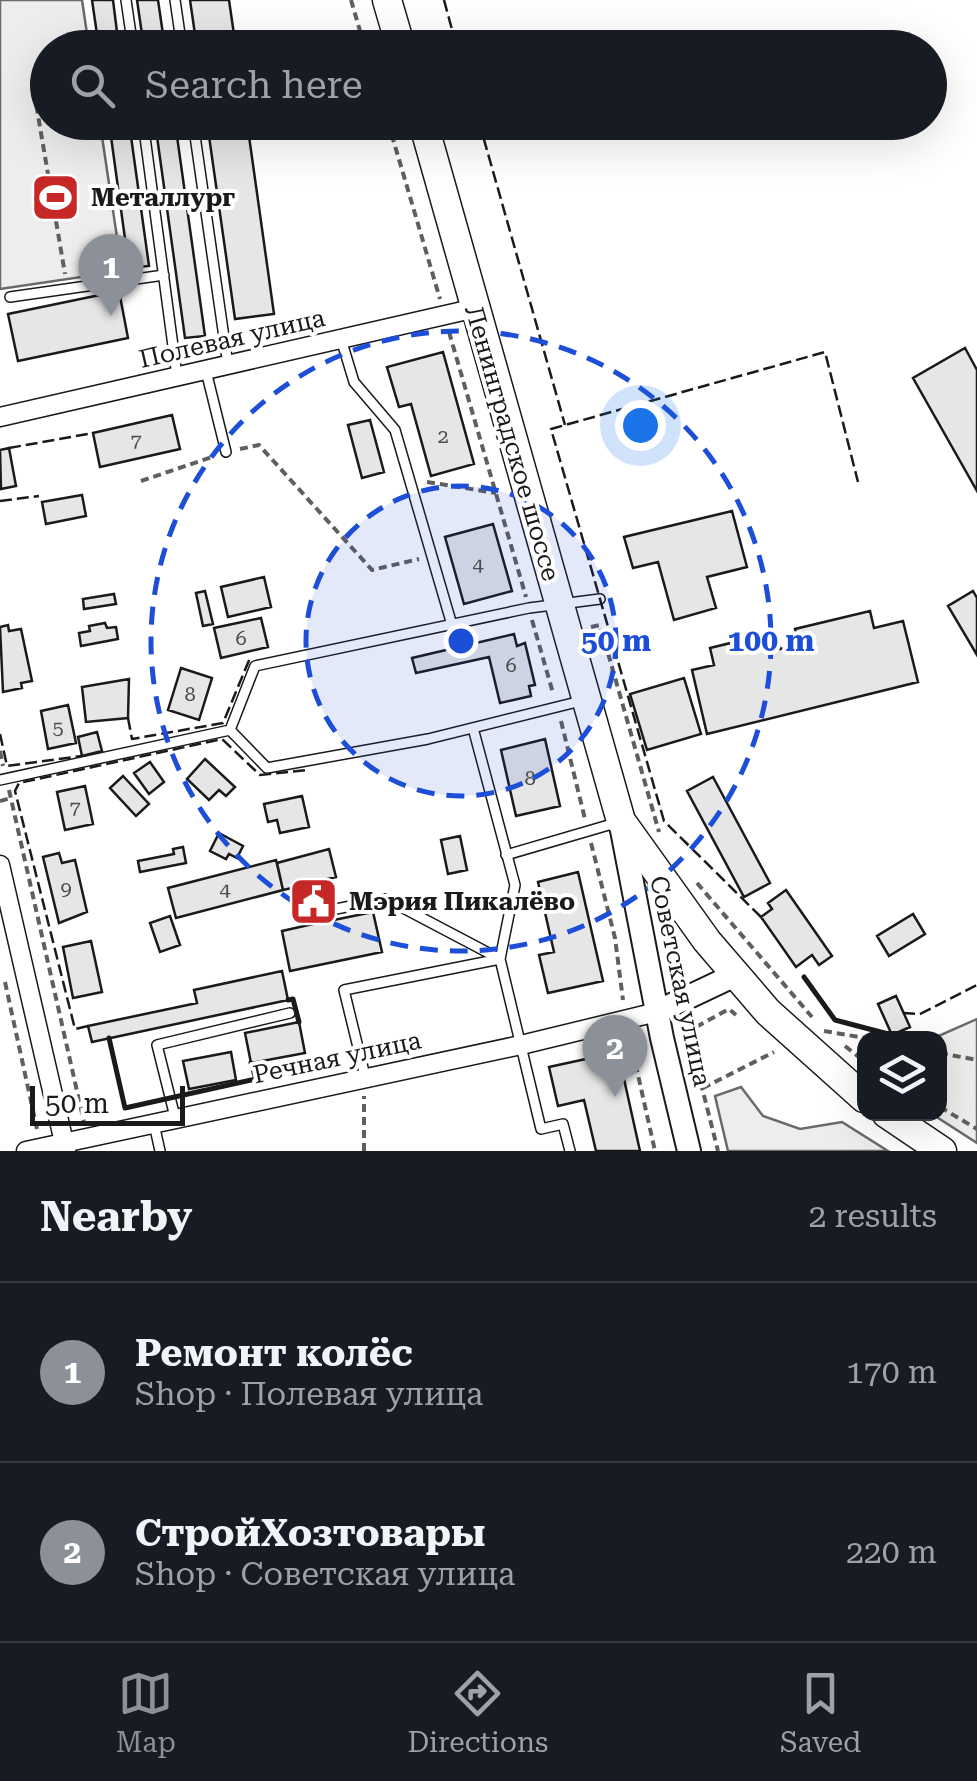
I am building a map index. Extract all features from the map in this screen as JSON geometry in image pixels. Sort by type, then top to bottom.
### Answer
[{"type":"main road","points":[[388,0],[396,30]]},
{"type":"main road","name":"Ленинградское шоссе","points":[[427,140],[621,822],[673,896],[768,1012],[857,1092]]},
{"type":"main road","points":[[897,1121],[942,1151]]},
{"type":"street","name":"Полевая улица","points":[[0,417],[476,308]]},
{"type":"street","name":"Советская улица","points":[[621,822],[657,1012],[689,1151]]},
{"type":"street","points":[[0,865],[66,1146]]},
{"type":"street","points":[[657,1012],[736,975]]},
{"type":"street","name":"Речная улица","points":[[34,1149],[66,1146],[153,1121],[520,1045],[657,1012]]},
{"type":"lane","points":[[126,0],[130,30]]},
{"type":"lane","points":[[175,0],[179,30]]},
{"type":"lane","points":[[145,140],[177,376]]},
{"type":"lane","points":[[195,140],[228,366]]},
{"type":"lane","points":[[10,297],[164,275]]},
{"type":"lane","points":[[341,339],[354,382],[395,430],[452,625]]},
{"type":"lane","points":[[206,370],[226,452]]},
{"type":"lane","points":[[230,730],[255,666],[529,608],[600,599]]},
{"type":"lane","points":[[230,730],[268,768],[428,739],[586,700]]},
{"type":"lane","points":[[474,728],[515,885],[500,959],[542,1128],[563,1124],[570,1151]]},
{"type":"lane","points":[[3,780],[230,730]]},
{"type":"lane","points":[[506,854],[621,822]]},
{"type":"lane","points":[[336,909],[386,899],[500,959]]},
{"type":"lane","points":[[364,1076],[344,990],[500,959]]},
{"type":"lane","points":[[175,1117],[157,1045],[290,1013]]},
{"type":"lane","points":[[153,1121],[160,1151]]},
{"type":"path","points":[[352,0],[361,30]]},
{"type":"path","points":[[42,140],[68,288]]},
{"type":"path","points":[[393,140],[557,707],[615,938],[626,1020],[655,1151]]},
{"type":"path","points":[[140,482],[226,452],[258,446],[372,570],[432,556]]},
{"type":"path","points":[[409,478],[496,494]]},
{"type":"path","points":[[600,624],[662,842]]},
{"type":"path","points":[[0,751],[3,780],[11,798],[88,1137]]},
{"type":"path","points":[[0,801],[11,798]]},
{"type":"path","points":[[687,872],[812,1016]]},
{"type":"path","points":[[4,976],[34,1149]]},
{"type":"path","points":[[718,1151],[688,1032],[730,1009],[741,1020]]},
{"type":"path","points":[[857,1036],[824,1030],[857,1056]]},
{"type":"path","points":[[763,1041],[783,1059]]},
{"type":"path","points":[[703,1088],[774,1052]]},
{"type":"path","points":[[947,1054],[977,1060]]},
{"type":"path","points":[[364,1076],[364,1151]]},
{"type":"path","points":[[947,1111],[977,1128]]},
{"type":"shaded area","name":"Металлург","points":[[0,0],[82,0],[86,30],[30,30],[30,140],[103,140],[122,271],[0,289]]},
{"type":"shaded area","points":[[977,1019],[977,1143],[943,1121],[947,1121],[947,1032]]},
{"type":"shaded area","points":[[741,1087],[763,1116],[800,1129],[842,1122],[888,1151],[728,1151],[715,1096]]},
{"type":"building","points":[[92,0],[113,0],[117,30],[96,30]]},
{"type":"building","points":[[137,0],[158,0],[162,30],[141,30]]},
{"type":"building","points":[[190,0],[229,0],[233,30],[194,30]]},
{"type":"building","points":[[111,140],[132,140],[149,266],[129,268]]},
{"type":"building","points":[[158,140],[178,140],[205,336],[185,338]]},
{"type":"building","points":[[210,140],[250,140],[274,314],[235,319]]},
{"type":"building","points":[[119,291],[128,338],[18,361],[8,314]]},
{"type":"building","points":[[965,348],[977,370],[977,491],[913,378]]},
{"type":"building","points":[[443,352],[474,464],[431,476],[411,404],[399,407],[387,367]]},
{"type":"building","points":[[172,415],[180,449],[100,467],[93,433]]},
{"type":"building","points":[[370,420],[384,472],[362,478],[348,425]]},
{"type":"building","points":[[9,448],[16,486],[1,489],[0,450]]},
{"type":"building","points":[[82,495],[86,516],[46,524],[42,502]]},
{"type":"building","points":[[732,511],[747,567],[707,577],[716,608],[674,620],[658,562],[633,568],[624,537]]},
{"type":"building","points":[[493,524],[512,591],[464,604],[445,537]]},
{"type":"building","points":[[264,577],[271,607],[228,617],[221,587]]},
{"type":"building","points":[[205,591],[213,624],[203,626],[196,593]]},
{"type":"building","points":[[973,591],[977,598],[977,655],[948,606]]},
{"type":"building","points":[[114,594],[116,604],[84,609],[83,599]]},
{"type":"building","points":[[870,611],[874,628],[903,621],[918,682],[707,734],[692,670],[714,665],[710,648],[776,632],[780,649],[799,644],[795,629]]},
{"type":"building","points":[[261,618],[268,647],[221,658],[214,628]]},
{"type":"building","points":[[105,623],[107,628],[116,627],[118,639],[81,646],[79,633]]},
{"type":"building","points":[[8,625],[9,631],[21,629],[32,681],[3,692],[0,627]]},
{"type":"building","points":[[514,634],[517,646],[525,643],[535,685],[529,686],[531,696],[500,703],[489,657],[416,673],[412,658]]},
{"type":"building","points":[[181,668],[212,678],[199,720],[168,710]]},
{"type":"building","points":[[684,678],[701,734],[647,750],[630,694]]},
{"type":"building","points":[[129,679],[128,718],[86,722],[82,687]]},
{"type":"building","points":[[68,705],[76,743],[48,749],[41,711]]},
{"type":"building","points":[[97,732],[102,751],[82,756],[78,737]]},
{"type":"building","points":[[545,739],[560,806],[516,816],[501,750]]},
{"type":"building","points":[[205,759],[235,787],[226,796],[219,790],[209,800],[187,779]]},
{"type":"building","points":[[150,762],[164,782],[149,794],[134,773]]},
{"type":"building","points":[[123,776],[149,804],[136,816],[110,788]]},
{"type":"building","points":[[713,777],[770,883],[744,897],[687,791]]},
{"type":"building","points":[[85,786],[93,824],[65,830],[57,792]]},
{"type":"building","points":[[302,796],[309,827],[280,833],[277,820],[268,822],[264,804]]},
{"type":"building","points":[[219,833],[243,846],[237,858],[229,854],[226,859],[210,851]]},
{"type":"building","points":[[460,836],[467,870],[448,874],[441,840]]},
{"type":"building","points":[[183,847],[186,863],[140,872],[138,861],[174,854],[173,849]]},
{"type":"building","name":"Мэрия Пикалёво","points":[[329,849],[336,877],[315,882],[324,922],[373,912],[382,952],[290,971],[282,931],[313,924],[305,885],[283,890],[277,863]]},
{"type":"building","points":[[59,853],[62,863],[75,860],[87,912],[59,923],[43,857]]},
{"type":"building","points":[[276,860],[283,890],[176,918],[168,888]]},
{"type":"building","points":[[578,872],[603,981],[548,993],[539,955],[554,952],[538,882]]},
{"type":"building","points":[[786,890],[832,956],[819,965],[812,955],[796,967],[761,917],[772,909],[768,903]]},
{"type":"building","points":[[913,914],[925,934],[889,956],[877,936]]},
{"type":"building","points":[[170,916],[180,945],[160,952],[150,923]]},
{"type":"building","points":[[91,941],[102,992],[73,998],[63,947]]},
{"type":"building","points":[[282,971],[288,1000],[92,1042],[88,1026],[197,1003],[194,990]]},
{"type":"building","points":[[896,996],[910,1027],[890,1031],[878,1004]]},
{"type":"building","points":[[299,1022],[305,1053],[251,1063],[245,1033]]},
{"type":"building","points":[[231,1052],[236,1080],[189,1089],[183,1061]]},
{"type":"building","points":[[618,1052],[640,1151],[596,1151],[584,1100],[558,1106],[549,1067]]},
{"type":"fence","points":[[444,0],[452,30]]},
{"type":"fence","points":[[484,140],[565,425]]},
{"type":"fence","points":[[761,917],[664,821],[551,429],[825,352],[858,482]]},
{"type":"fence","points":[[9,448],[93,433]]},
{"type":"fence","points":[[0,501],[39,496]]},
{"type":"fence","points":[[128,718],[132,739],[223,723],[250,658]]},
{"type":"fence","points":[[0,734],[7,766],[82,756]]},
{"type":"fence","points":[[88,1026],[75,1029],[15,791],[19,783],[222,739],[260,775],[307,770]]},
{"type":"fence","points":[[903,1013],[920,1014],[977,985]]},
{"type":"wall","points":[[804,977],[835,1020],[877,1031]]},
{"type":"wall","points":[[288,1000],[293,999],[299,1022]]},
{"type":"wall","points":[[109,1038],[125,1108],[256,1079],[251,1063]]},
{"type":"place","name":"Металлург","points":[[56,197]]},
{"type":"place","name":"Ремонт колёс","points":[[111,316]]},
{"type":"place","name":"Мэрия Пикалёво","points":[[314,901]]},
{"type":"place","name":"СтройХозтовары","points":[[615,1097]]}]
